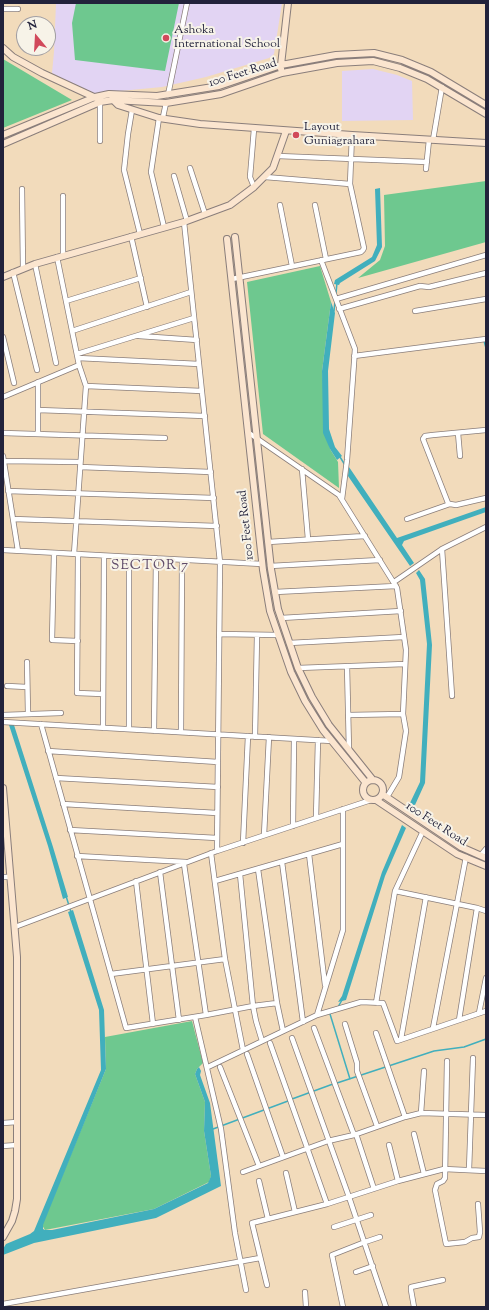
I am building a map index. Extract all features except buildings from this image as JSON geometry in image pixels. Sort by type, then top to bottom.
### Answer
[{"type":"main road","points":[[282,73],[281,65],[288,3]]},
{"type":"main road","points":[[3,48],[13,57],[42,73],[95,97],[100,102]]},
{"type":"main road","name":"100 Feet Road","points":[[3,136],[95,97],[109,94],[157,96],[219,86],[281,65],[336,55],[374,53],[402,60],[431,72],[486,105]]},
{"type":"main road","name":"100 Feet Road","points":[[3,144],[100,102],[113,100],[166,103],[221,94],[282,73],[337,63],[373,61],[400,68],[442,87],[486,114]]},
{"type":"main road","points":[[109,94],[118,105],[132,110],[200,124],[254,129],[486,143]]},
{"type":"main road","points":[[3,277],[22,268],[131,236],[164,228],[230,205],[254,187],[273,168],[286,131]]},
{"type":"main road","name":"100 Feet Road","points":[[235,237],[270,566],[281,618],[298,668],[312,697],[329,725],[373,780],[378,781],[382,786],[385,796],[461,847],[483,856]]},
{"type":"main road","name":"100 Feet Road","points":[[228,239],[262,564],[270,611],[291,672],[305,701],[323,730],[366,783],[363,786],[363,792],[366,797],[402,816],[457,854],[486,866]]},
{"type":"main road","points":[[366,783],[373,780]]},
{"type":"main road","points":[[3,788],[17,957],[16,1205],[12,1221],[3,1237]]},
{"type":"main road","points":[[373,800],[385,796]]},
{"type":"street","points":[[168,94],[186,3]]},
{"type":"street","points":[[3,9],[18,9]]},
{"type":"street","points":[[426,169],[442,87]]},
{"type":"street","points":[[100,102],[100,141]]},
{"type":"street","points":[[164,228],[151,172],[161,117],[166,103]]},
{"type":"street","points":[[132,110],[124,170],[140,234]]},
{"type":"street","points":[[254,129],[250,177],[254,187]]},
{"type":"street","points":[[232,279],[360,252],[364,248],[350,184],[352,135]]},
{"type":"street","points":[[278,156],[427,162]]},
{"type":"street","points":[[190,168],[205,214]]},
{"type":"street","points":[[174,176],[186,221],[196,340],[220,562],[217,851]]},
{"type":"street","points":[[265,177],[350,184]]},
{"type":"street","points":[[22,189],[22,268]]},
{"type":"street","points":[[63,196],[64,255]]},
{"type":"street","points":[[280,205],[292,266]]},
{"type":"street","points":[[315,205],[323,260],[333,293],[355,349],[347,460],[342,499]]},
{"type":"street","points":[[131,236],[147,307]]},
{"type":"street","points":[[336,299],[486,255]]},
{"type":"street","points":[[57,257],[79,365],[86,386],[76,521],[78,641],[77,693],[103,694]]},
{"type":"street","points":[[35,264],[56,363]]},
{"type":"street","points":[[13,272],[37,370]]},
{"type":"street","points":[[339,307],[420,286],[429,287],[486,273]]},
{"type":"street","points":[[66,301],[141,278]]},
{"type":"street","points":[[72,331],[192,292]]},
{"type":"street","points":[[415,311],[486,299]]},
{"type":"street","points":[[77,356],[194,318]]},
{"type":"street","points":[[135,336],[196,340]]},
{"type":"street","points":[[3,337],[14,382]]},
{"type":"street","points":[[354,356],[486,339]]},
{"type":"street","points":[[77,356],[199,364]]},
{"type":"street","points":[[3,397],[79,365]]},
{"type":"street","points":[[38,382],[38,434]]},
{"type":"street","points":[[86,386],[202,391]]},
{"type":"street","points":[[38,410],[205,416]]},
{"type":"street","points":[[450,504],[423,439],[426,436],[433,435],[486,430]]},
{"type":"street","points":[[249,432],[339,495],[395,584],[401,611],[406,650],[403,714],[406,731],[399,777],[385,796]]},
{"type":"street","points":[[3,433],[165,438]]},
{"type":"street","points":[[458,433],[460,456]]},
{"type":"street","points":[[18,551],[3,458],[80,465],[211,472]]},
{"type":"street","points":[[302,469],[308,539]]},
{"type":"street","points":[[8,491],[214,498]]},
{"type":"street","points":[[407,519],[450,504],[456,505],[486,498]]},
{"type":"street","points":[[13,519],[216,526]]},
{"type":"street","points":[[275,592],[395,584],[417,565],[442,549],[486,526]]},
{"type":"street","points":[[268,542],[365,536]]},
{"type":"street","points":[[442,549],[452,696]]},
{"type":"street","points":[[3,550],[262,564]]},
{"type":"street","points":[[54,553],[52,640],[78,641]]},
{"type":"street","points":[[103,728],[104,556]]},
{"type":"street","points":[[129,557],[129,729]]},
{"type":"street","points":[[154,731],[156,558]]},
{"type":"street","points":[[181,732],[182,560]]},
{"type":"street","points":[[270,566],[380,560]]},
{"type":"street","points":[[281,618],[401,611]]},
{"type":"street","points":[[220,634],[278,635]]},
{"type":"street","points":[[255,737],[256,635]]},
{"type":"street","points":[[289,643],[404,637]]},
{"type":"street","points":[[27,662],[28,714]]},
{"type":"street","points":[[298,668],[405,664]]},
{"type":"street","points":[[347,666],[349,750]]},
{"type":"street","points":[[7,686],[28,687]]},
{"type":"street","points":[[3,715],[60,713]]},
{"type":"street","points":[[348,716],[403,714]]},
{"type":"street","points":[[3,722],[332,741]]},
{"type":"street","points":[[41,724],[126,1028],[277,1003]]},
{"type":"street","points":[[243,842],[248,736]]},
{"type":"street","points":[[264,835],[269,737]]},
{"type":"street","points":[[293,826],[294,739]]},
{"type":"street","points":[[316,818],[318,740]]},
{"type":"street","points":[[48,751],[218,762]]},
{"type":"street","points":[[56,778],[218,787]]},
{"type":"street","points":[[15,927],[217,851],[373,800]]},
{"type":"street","points":[[63,804],[217,812]]},
{"type":"street","points":[[318,1015],[343,930],[343,809]]},
{"type":"street","points":[[70,830],[217,838]]},
{"type":"street","points":[[376,1003],[395,891],[423,831]]},
{"type":"street","points":[[215,881],[343,844]]},
{"type":"street","points":[[483,856],[486,849]]},
{"type":"street","points":[[212,853],[225,959],[243,1050]]},
{"type":"street","points":[[309,854],[325,987]]},
{"type":"street","points":[[77,856],[186,863]]},
{"type":"street","points":[[433,1028],[466,857]]},
{"type":"street","points":[[282,862],[303,1022]]},
{"type":"street","points":[[186,863],[206,1015]]},
{"type":"street","points":[[258,869],[277,1003],[283,1031]]},
{"type":"street","points":[[160,872],[178,1020]]},
{"type":"street","points":[[240,874],[253,1006],[262,1041]]},
{"type":"street","points":[[3,877],[10,877]]},
{"type":"street","points":[[136,881],[153,1024]]},
{"type":"street","points":[[395,891],[486,911]]},
{"type":"street","points":[[401,1039],[426,898]]},
{"type":"street","points":[[459,1020],[477,908]]},
{"type":"street","points":[[110,974],[225,959]]},
{"type":"street","points":[[479,1013],[486,978]]},
{"type":"street","points":[[208,1067],[318,1015],[360,1002],[384,1003],[396,1041],[486,1011]]},
{"type":"street","points":[[195,1017],[208,1067],[221,1129],[235,1233],[246,1290]]},
{"type":"street","points":[[345,1024],[359,1076],[377,1126]]},
{"type":"street","points":[[314,1028],[355,1134],[374,1189]]},
{"type":"street","points":[[376,1033],[405,1117]]},
{"type":"street","points":[[292,1038],[349,1197],[386,1307]]},
{"type":"street","points":[[270,1043],[327,1204]]},
{"type":"street","points":[[247,1054],[284,1157]]},
{"type":"street","points":[[469,1170],[473,1058]]},
{"type":"street","points":[[447,1061],[445,1178],[437,1184],[435,1190],[446,1244],[465,1242],[472,1238],[479,1237],[478,1204]]},
{"type":"street","points":[[220,1067],[259,1166]]},
{"type":"street","points":[[421,1113],[424,1071]]},
{"type":"street","points":[[243,1172],[328,1141],[421,1113],[486,1115]]},
{"type":"street","points":[[3,1123],[17,1122]]},
{"type":"street","points":[[414,1134],[424,1174]]},
{"type":"street","points":[[3,1146],[16,1145]]},
{"type":"street","points":[[389,1145],[398,1181]]},
{"type":"street","points":[[266,1285],[252,1223],[327,1204],[398,1181],[444,1169],[486,1171]]},
{"type":"street","points":[[286,1174],[295,1212]]},
{"type":"street","points":[[259,1181],[268,1219]]},
{"type":"street","points":[[334,1227],[371,1215]]},
{"type":"street","points":[[343,1307],[332,1255],[380,1237]]},
{"type":"street","points":[[3,1304],[260,1258]]},
{"type":"street","points":[[356,1272],[373,1266]]},
{"type":"street","points":[[414,1307],[411,1290],[412,1287],[443,1280]]},
{"type":"street","points":[[305,1292],[306,1307]]},
{"type":"shaded area","name":"Ashoka International School","points":[[56,3],[282,3],[274,54],[269,58],[206,77],[162,87],[89,94],[52,73],[54,56],[56,56]]},
{"type":"shaded area","points":[[373,69],[397,75],[412,81],[413,120],[342,121],[342,71]]},
{"type":"green space","points":[[76,3],[179,3],[165,71],[75,60],[72,23]]},
{"type":"green space","points":[[3,59],[72,100],[3,128]]},
{"type":"green space","points":[[486,181],[486,242],[358,278],[380,260],[385,246],[384,195]]},
{"type":"green space","points":[[320,266],[331,302],[322,371],[330,449],[338,462],[339,488],[263,434],[247,282]]},
{"type":"green space","points":[[192,1021],[203,1063],[197,1069],[195,1074],[205,1102],[204,1131],[211,1176],[209,1182],[154,1209],[45,1230],[42,1225],[106,1069],[105,1037]]},
{"type":"water","points":[[380,188],[382,247],[375,261],[339,285],[334,284],[335,280],[372,257],[377,245],[375,189]]},
{"type":"water","points":[[331,302],[335,313],[328,371],[329,429],[335,447],[342,456],[337,460],[323,433],[322,371]]},
{"type":"water","points":[[349,467],[397,538],[486,507],[486,512],[404,541],[402,545],[414,563],[410,566],[348,476]]},
{"type":"water","points":[[419,570],[425,579],[432,645],[425,783],[415,805],[410,803],[420,782],[427,644],[420,580],[416,573]]},
{"type":"water","points":[[9,725],[14,725],[53,847],[68,897],[63,899],[48,846]]},
{"type":"water","points":[[402,825],[406,828],[385,876],[346,1000],[338,1002],[342,996],[382,872]]},
{"type":"water","points":[[73,910],[104,1010],[106,1069],[43,1225],[43,1229],[52,1230],[154,1209],[208,1183],[211,1176],[204,1131],[205,1102],[195,1074],[199,1067],[201,1071],[200,1075],[210,1103],[221,1186],[156,1218],[34,1243],[3,1255],[3,1249],[6,1244],[34,1231],[101,1070],[99,1010],[68,912]]},
{"type":"waterway","points":[[336,293],[337,283]]},
{"type":"waterway","points":[[334,311],[335,301]]},
{"type":"waterway","points":[[484,341],[486,348]]},
{"type":"waterway","points":[[340,457],[345,465]]},
{"type":"waterway","points":[[411,811],[414,803]]},
{"type":"waterway","points":[[66,896],[71,912]]},
{"type":"waterway","points":[[338,1007],[342,1000]]},
{"type":"waterway","points":[[332,1012],[330,1014],[350,1079]]},
{"type":"waterway","points":[[337,1083],[434,1051],[464,1047],[486,1039]]},
{"type":"waterway","points":[[292,1099],[333,1084]]},
{"type":"waterway","points":[[213,1129],[288,1101]]},
{"type":"place","name":"Ashoka International School","points":[[166,38]]},
{"type":"place","name":"Layout Guniagrahara","points":[[296,135]]},
{"type":"district","name":"SECTOR 7","points":[[150,567]]}]
